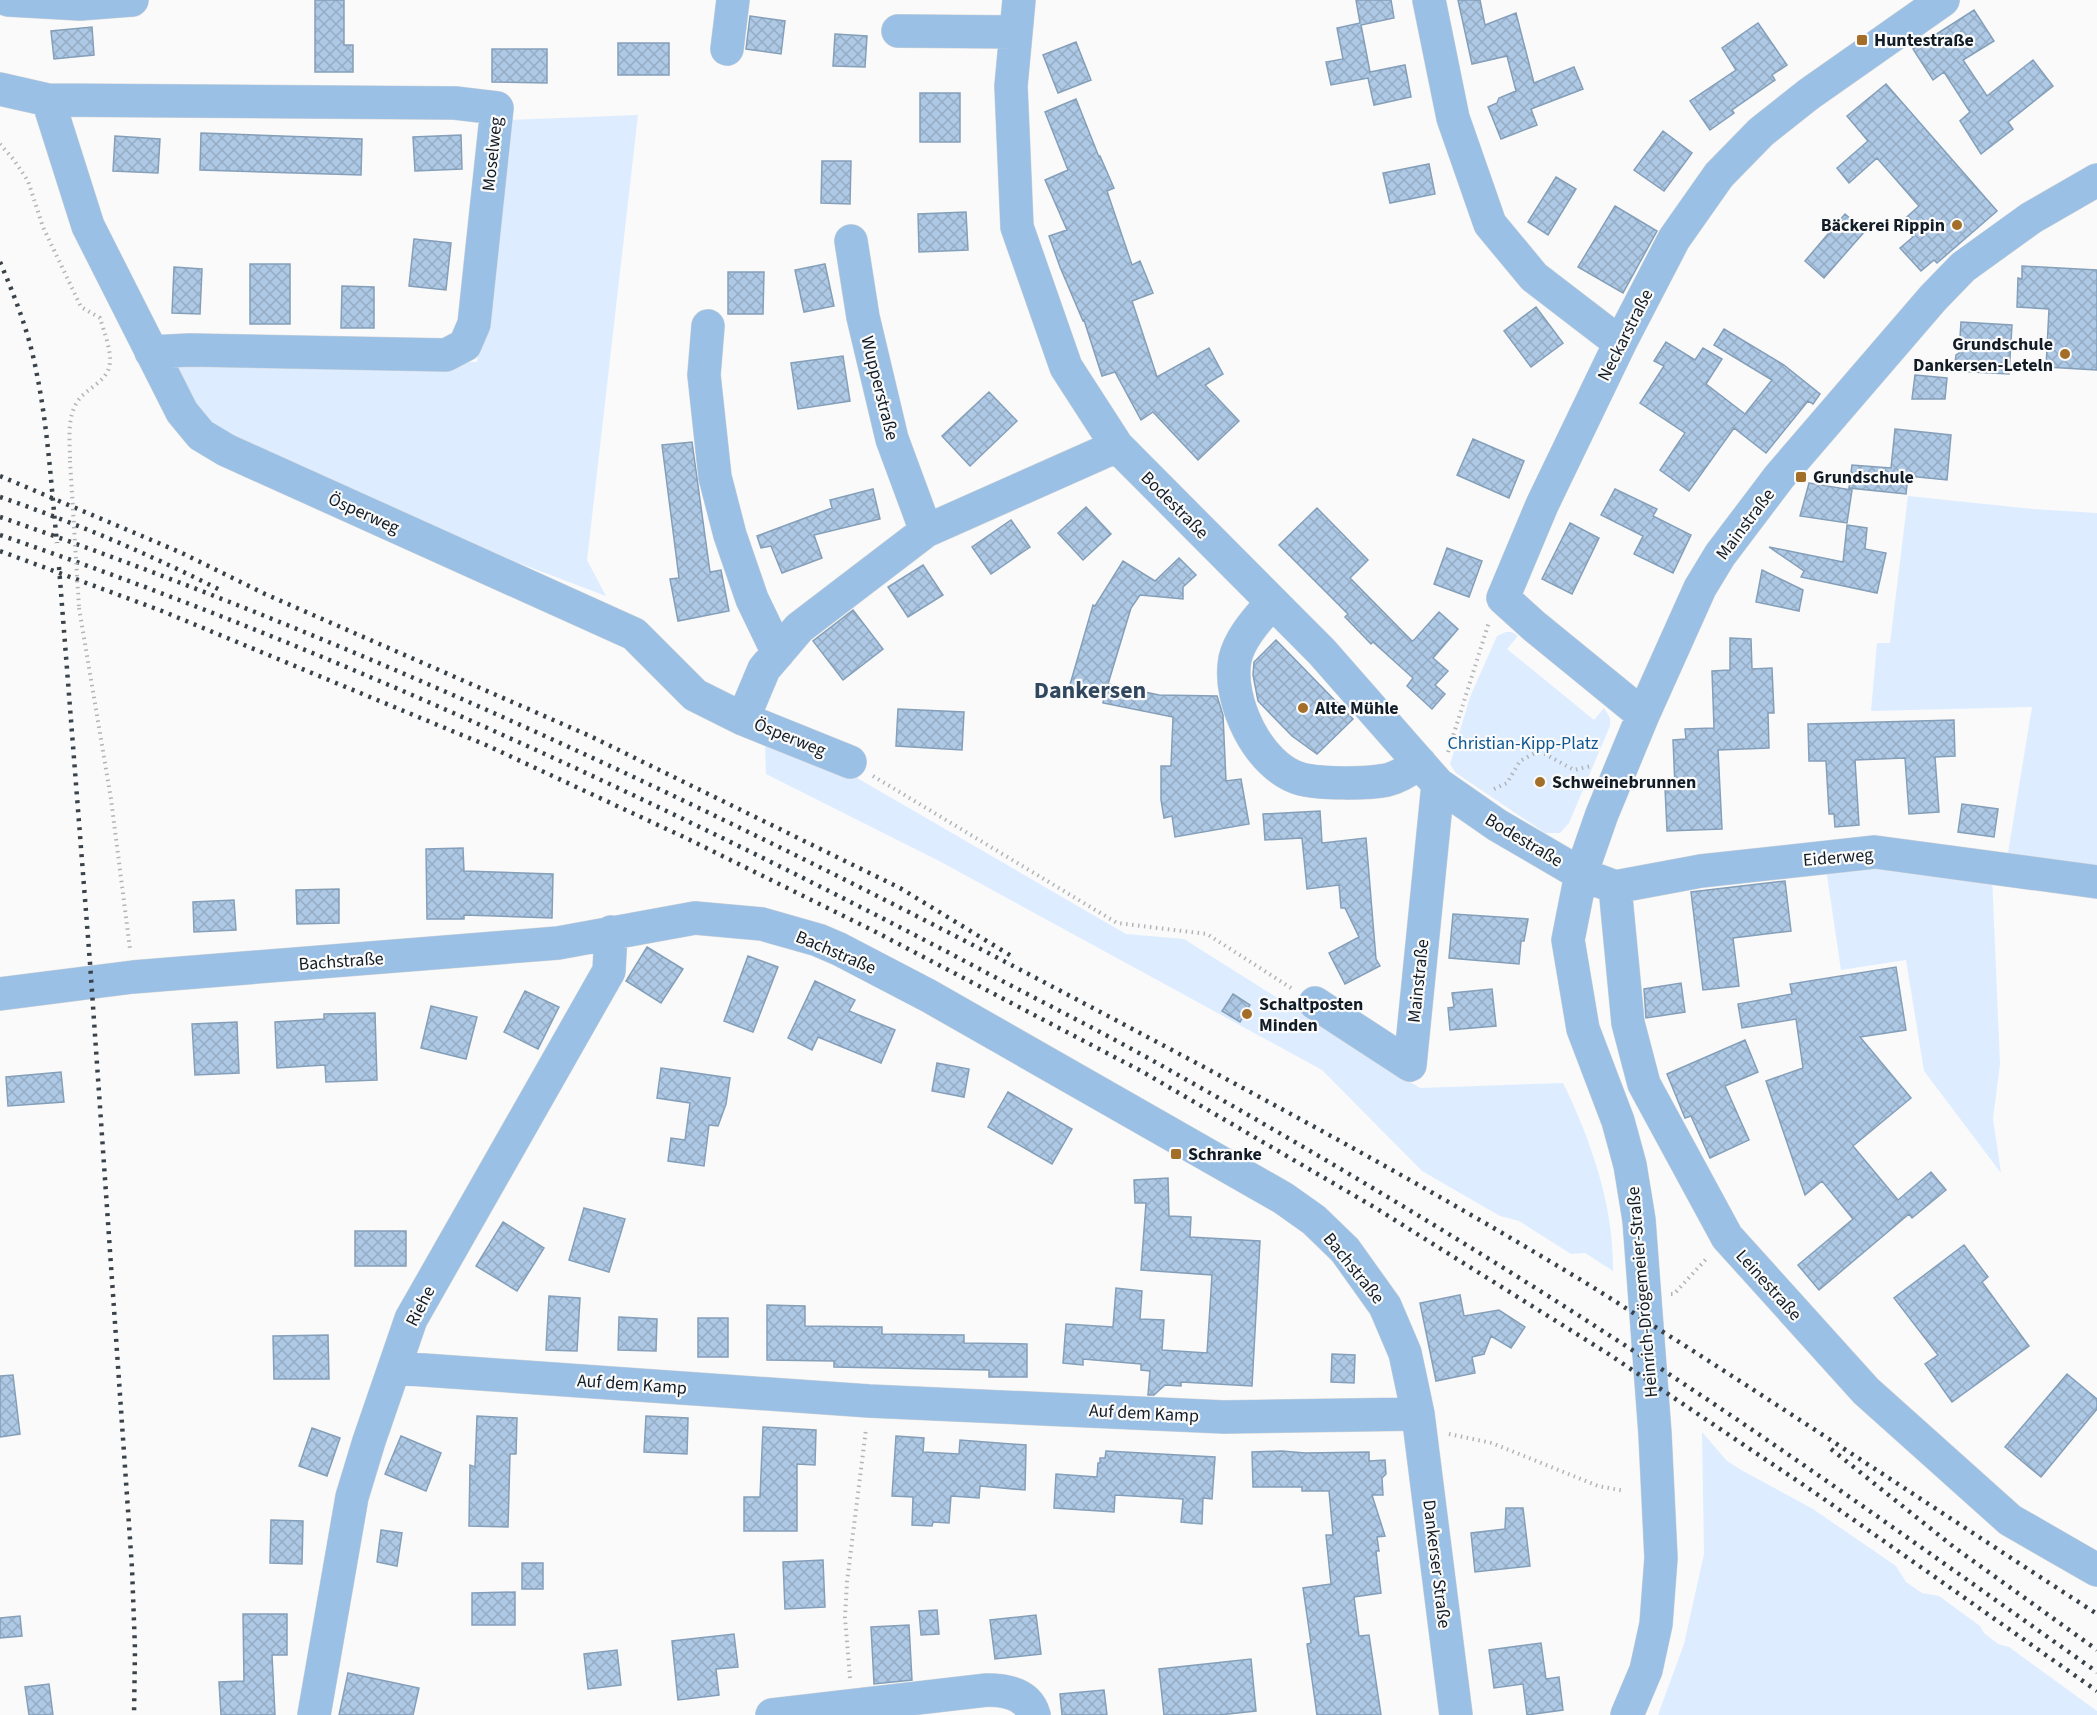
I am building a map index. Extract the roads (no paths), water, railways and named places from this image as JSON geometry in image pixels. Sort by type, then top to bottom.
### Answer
[{"type":"street","points":[[0,10],[8,0],[80,4],[132,0]]},
{"type":"street","points":[[727,50],[733,0]]},
{"type":"street","name":"Bodestraße","points":[[1019,0],[1011,86],[1017,227],[1066,367],[1117,446],[1342,673],[1439,782],[1497,825],[1581,874]]},
{"type":"street","points":[[1429,0],[1454,118],[1490,224],[1534,277],[1620,343]]},
{"type":"street","name":"Neckarstraße","points":[[1642,715],[1503,598],[1542,505],[1620,343],[1674,239],[1719,175],[1761,132],[1809,94],[1943,0]]},
{"type":"street","points":[[898,31],[1016,32]]},
{"type":"street","name":"Moselweg","points":[[0,89],[48,99],[455,103],[497,108],[474,324],[465,345],[446,355],[189,350],[151,352]]},
{"type":"street","name":"Ösperweg","points":[[48,99],[88,226],[182,412],[201,435],[226,450],[634,634],[695,695],[743,719],[850,762]]},
{"type":"street","name":"Mainstraße","points":[[1581,874],[1602,814],[1642,715],[1700,588],[1720,555],[1787,469],[1933,298],[1963,267],[2031,218],[2097,180]]},
{"type":"street","name":"Wupperstraße","points":[[850,241],[863,317],[892,439],[926,531]]},
{"type":"street","points":[[708,326],[704,375],[715,477],[730,535],[752,599],[778,653]]},
{"type":"street","points":[[743,719],[764,669],[799,628],[926,531],[1117,446]]},
{"type":"street","points":[[1272,602],[1243,639],[1235,659],[1234,682],[1240,710],[1254,741],[1279,767],[1300,779],[1341,783],[1388,780],[1404,773],[1439,782]]},
{"type":"street","name":"Mainstraße","points":[[1315,1003],[1410,1065],[1439,782]]},
{"type":"street","name":"Eiderweg","points":[[1615,887],[1701,871],[1875,852],[2097,882]]},
{"type":"street","points":[[1581,874],[1615,887]]},
{"type":"street","name":"Heinrich-Drögemeier-Straße","points":[[1581,874],[1568,940],[1583,1029],[1618,1121],[1630,1165],[1639,1220],[1659,1513],[1661,1558],[1656,1624],[1646,1670],[1627,1715]]},
{"type":"street","name":"Leinestraße","points":[[1615,887],[1628,1023],[1644,1084],[1727,1237],[1866,1391],[2010,1520],[2097,1570]]},
{"type":"street","name":"Bachstraße","points":[[0,994],[133,977],[558,943],[695,918],[762,924],[818,940],[928,996],[1283,1198],[1314,1220],[1345,1250],[1385,1306],[1405,1353],[1419,1422]]},
{"type":"street","name":"Riehe","points":[[314,1715],[352,1497],[411,1318],[609,971],[611,932]]},
{"type":"street","name":"Auf dem Kamp","points":[[395,1368],[869,1401],[1224,1417],[1419,1422]]},
{"type":"street","name":"Dankerser Straße","points":[[1419,1422],[1456,1715]]},
{"type":"street","points":[[772,1715],[987,1690],[1003,1690],[1021,1696],[1034,1715]]},
{"type":"railway","points":[[0,262],[21,315],[36,370],[46,434],[57,543]]},
{"type":"railway","points":[[0,476],[182,553],[265,594],[590,736],[900,888],[1013,957]]},
{"type":"railway","points":[[0,497],[112,540],[220,590]]},
{"type":"railway","points":[[0,517],[271,618],[404,674],[668,793],[927,921],[1252,1093],[1512,1239],[1738,1380],[2097,1614]]},
{"type":"railway","points":[[0,535],[245,626],[366,675],[486,728],[605,782],[841,897],[1124,1045],[1382,1194],[1498,1264],[1612,1337],[1796,1460],[2097,1672]]},
{"type":"railway","points":[[0,551],[162,611],[486,745],[688,839],[872,930],[1143,1072],[1374,1207],[1607,1353],[1814,1492],[2097,1691]]},
{"type":"railway","points":[[59,567],[90,963],[132,1568],[135,1649],[134,1715]]},
{"type":"railway","points":[[1831,1449],[1955,1548],[2097,1650]]},
{"type":"place","name":"Huntestraße","points":[[1862,40]]},
{"type":"place","name":"Bäckerei Rippin","points":[[1957,225]]},
{"type":"place","name":"Grundschule Dankersen-Leteln","points":[[2065,354]]},
{"type":"place","name":"Grundschule","points":[[1801,477]]},
{"type":"place","name":"Alte Mühle","points":[[1303,708]]},
{"type":"place","name":"Schweinebrunnen","points":[[1540,782]]},
{"type":"place","name":"Schaltposten Minden","points":[[1247,1014]]},
{"type":"place","name":"Schranke","points":[[1176,1154]]},
{"type":"district","name":"Dankersen","points":[[1090,690]]},
{"type":"park label","name":"Christian-Kipp-Platz","points":[[1523,743]]}]
